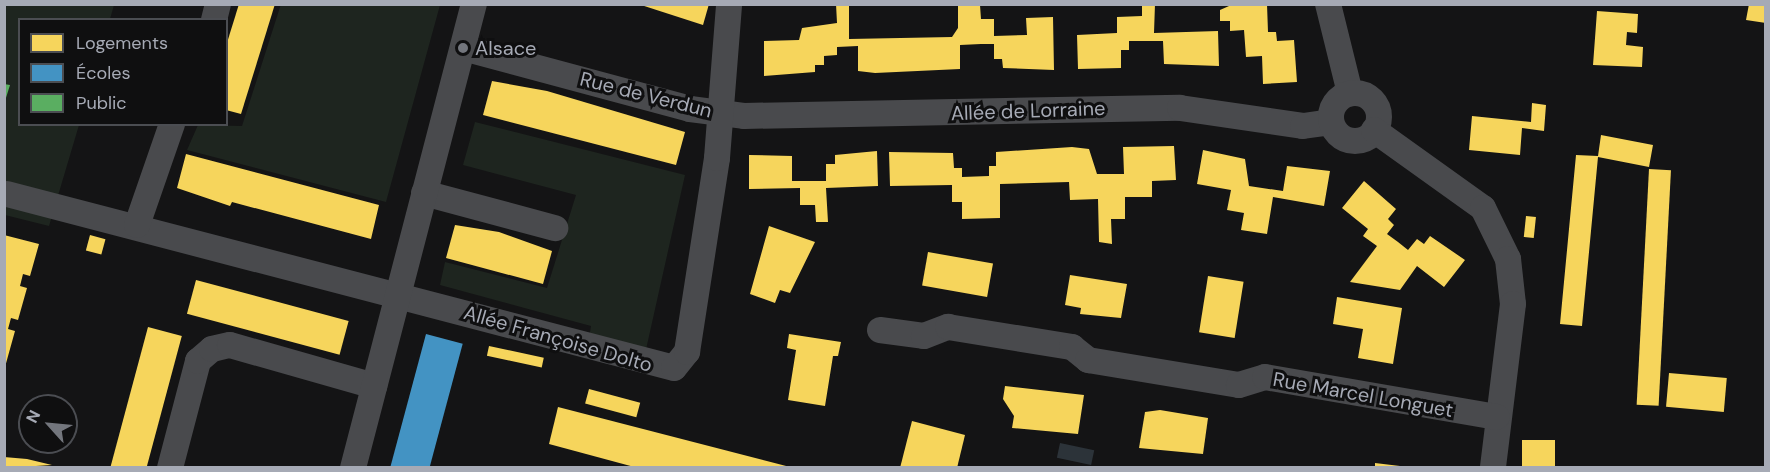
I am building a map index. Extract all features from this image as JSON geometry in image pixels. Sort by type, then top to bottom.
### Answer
[{"type":"street","points":[[353,468],[474,4]]},
{"type":"street","name":"Rue de Verdun","points":[[463,48],[722,114],[729,4]]},
{"type":"street","points":[[1328,4],[1350,93]]},
{"type":"street","points":[[1350,93],[1372,99],[1380,119],[1374,130],[1357,142],[1344,139],[1331,122],[1333,109],[1350,93]]},
{"type":"street","name":"Allée de Lorraine","points":[[722,114],[910,116],[1170,108],[1303,126],[1331,122]]},
{"type":"street","name":"Allée Françoise Dolto","points":[[398,295],[674,368],[687,352],[722,114]]},
{"type":"street","points":[[137,225],[171,126]]},
{"type":"street","points":[[1374,130],[1483,208],[1499,232],[1508,259],[1513,304],[1497,417],[1493,468]]},
{"type":"street","points":[[424,193],[555,228]]},
{"type":"street","points":[[7,194],[137,225],[398,295]]},
{"type":"street","name":"Rue Marcel Longuet","points":[[880,330],[924,336],[948,327],[1072,347],[1088,360],[1227,383],[1265,377],[1497,417]]},
{"type":"street","points":[[170,468],[198,361],[212,349],[230,345],[374,386]]},
{"type":"shaded area","points":[[281,4],[440,5],[386,202],[187,150],[198,126],[242,126]]},
{"type":"shaded area","points":[[5,5],[114,5],[110,18],[18,18],[18,126],[79,126],[49,226],[5,215]]},
{"type":"shaded area","points":[[475,122],[685,175],[645,354],[589,339],[591,326],[440,285],[445,262],[547,288],[576,195],[463,165]]},
{"type":"shaded area","points":[[1060,443],[1094,450],[1091,465],[1057,458]]},
{"type":"building: Logements","points":[[239,4],[275,4],[241,114],[228,111],[228,40]]},
{"type":"building: Logements","points":[[638,4],[709,4],[703,25]]},
{"type":"building: Logements","points":[[836,4],[849,4],[849,39],[952,37],[958,28],[958,5],[980,5],[981,19],[994,19],[994,36],[1027,35],[1026,18],[1053,17],[1054,70],[1003,68],[1002,59],[994,59],[994,44],[981,44],[960,45],[960,69],[875,73],[858,71],[858,46],[837,47],[837,55],[824,56],[824,65],[815,65],[815,72],[764,76],[764,41],[799,40],[802,28],[837,23]]},
{"type":"building: Logements","points":[[1142,4],[1155,4],[1154,33],[1218,31],[1219,66],[1164,64],[1163,41],[1129,41],[1129,50],[1121,50],[1121,68],[1078,69],[1077,35],[1117,33],[1117,17],[1142,16]]},
{"type":"building: Logements","points":[[1267,4],[1268,32],[1276,32],[1277,41],[1294,40],[1297,82],[1263,84],[1262,56],[1246,57],[1244,30],[1230,31],[1230,21],[1220,21],[1220,10],[1229,6]]},
{"type":"building: Logements","points":[[1749,4],[1766,4],[1766,23],[1746,20]]},
{"type":"building: Logements","points":[[1597,11],[1638,14],[1637,33],[1627,32],[1626,45],[1643,47],[1642,67],[1593,65]]},
{"type":"building: Logements","points":[[492,81],[547,91],[685,132],[676,165],[483,115]]},
{"type":"building: Logements","points":[[1532,103],[1546,105],[1544,131],[1522,128],[1520,155],[1469,150],[1472,116],[1531,122]]},
{"type":"building: Logements","points":[[1601,135],[1653,145],[1649,167],[1598,157],[1582,326],[1560,324],[1576,155],[1598,156]]},
{"type":"building: Logements","points":[[1174,146],[1176,180],[1152,181],[1152,197],[1125,197],[1125,219],[1111,219],[1112,244],[1099,242],[1098,199],[1070,200],[1069,182],[1000,184],[1000,218],[962,219],[962,202],[952,202],[952,185],[890,186],[889,152],[953,153],[954,168],[962,168],[962,177],[989,176],[989,166],[996,166],[996,152],[1072,147],[1089,149],[1097,174],[1124,174],[1123,147]]},
{"type":"building: Logements","points":[[1203,150],[1245,159],[1249,186],[1283,191],[1287,166],[1330,171],[1324,206],[1273,197],[1267,234],[1241,230],[1244,213],[1227,210],[1231,190],[1197,184]]},
{"type":"building: Logements","points":[[877,151],[878,186],[826,188],[828,222],[816,222],[815,205],[800,205],[800,188],[749,189],[749,155],[792,156],[792,181],[826,181],[826,164],[835,164],[835,155]]},
{"type":"building: Logements","points":[[186,154],[379,205],[371,239],[232,202],[230,206],[177,188]]},
{"type":"building: Logements","points":[[1649,169],[1671,170],[1659,406],[1637,405]]},
{"type":"building: Logements","points":[[1364,181],[1396,209],[1388,219],[1394,225],[1387,234],[1408,250],[1417,239],[1424,244],[1430,236],[1465,260],[1444,287],[1417,266],[1400,290],[1350,282],[1377,246],[1363,236],[1368,229],[1342,208]]},
{"type":"building: Logements","points":[[1526,216],[1536,217],[1534,238],[1524,237]]},
{"type":"building: Logements","points":[[455,225],[499,232],[552,251],[543,284],[446,258]]},
{"type":"building: Logements","points":[[769,226],[815,242],[790,293],[780,290],[775,303],[750,294]]},
{"type":"building: Logements","points":[[4,235],[39,244],[30,276],[23,274],[20,286],[27,288],[18,320],[11,318],[8,329],[15,331],[5,367]]},
{"type":"building: Logements","points":[[90,235],[105,239],[101,255],[86,250]]},
{"type":"building: Logements","points":[[928,252],[993,263],[987,297],[922,285]]},
{"type":"building: Logements","points":[[1070,275],[1127,284],[1121,318],[1080,314],[1081,308],[1065,305]]},
{"type":"building: Logements","points":[[1208,276],[1244,282],[1235,338],[1199,332]]},
{"type":"building: Logements","points":[[196,280],[349,321],[340,355],[187,314]]},
{"type":"building: Logements","points":[[1337,297],[1402,308],[1393,364],[1358,358],[1363,329],[1333,324]]},
{"type":"building: Logements","points":[[148,327],[182,336],[146,468],[110,468]]},
{"type":"building: Logements","points":[[789,334],[841,342],[838,356],[833,356],[825,406],[788,400],[796,350],[787,348]]},
{"type":"building: Logements","points":[[489,346],[544,358],[542,367],[487,356]]},
{"type":"building: Logements","points":[[1669,373],[1727,378],[1724,412],[1666,407]]},
{"type":"building: Logements","points":[[1005,386],[1084,395],[1078,434],[1012,428],[1014,416],[1003,399]]},
{"type":"building: Logements","points":[[589,389],[640,403],[636,417],[585,403]]},
{"type":"building: Logements","points":[[558,407],[790,468],[638,468],[549,444]]},
{"type":"building: Logements","points":[[1160,410],[1208,418],[1203,454],[1139,448],[1145,412]]},
{"type":"building: Logements","points":[[912,421],[965,435],[957,468],[900,468]]},
{"type":"building: Logements","points":[[1522,440],[1555,440],[1555,468],[1522,468]]},
{"type":"building: Logements","points":[[4,457],[27,459],[52,465],[4,468]]},
{"type":"building: Logements","points":[[1375,463],[1400,466],[1400,468],[1375,468]]},
{"type":"building: Écoles","points":[[426,334],[463,344],[429,468],[390,467]]},
{"type":"building: Public","points":[[4,84],[10,85],[5,101],[4,101]]},
{"type":"place","name":"Alsace","points":[[463,48]]}]
